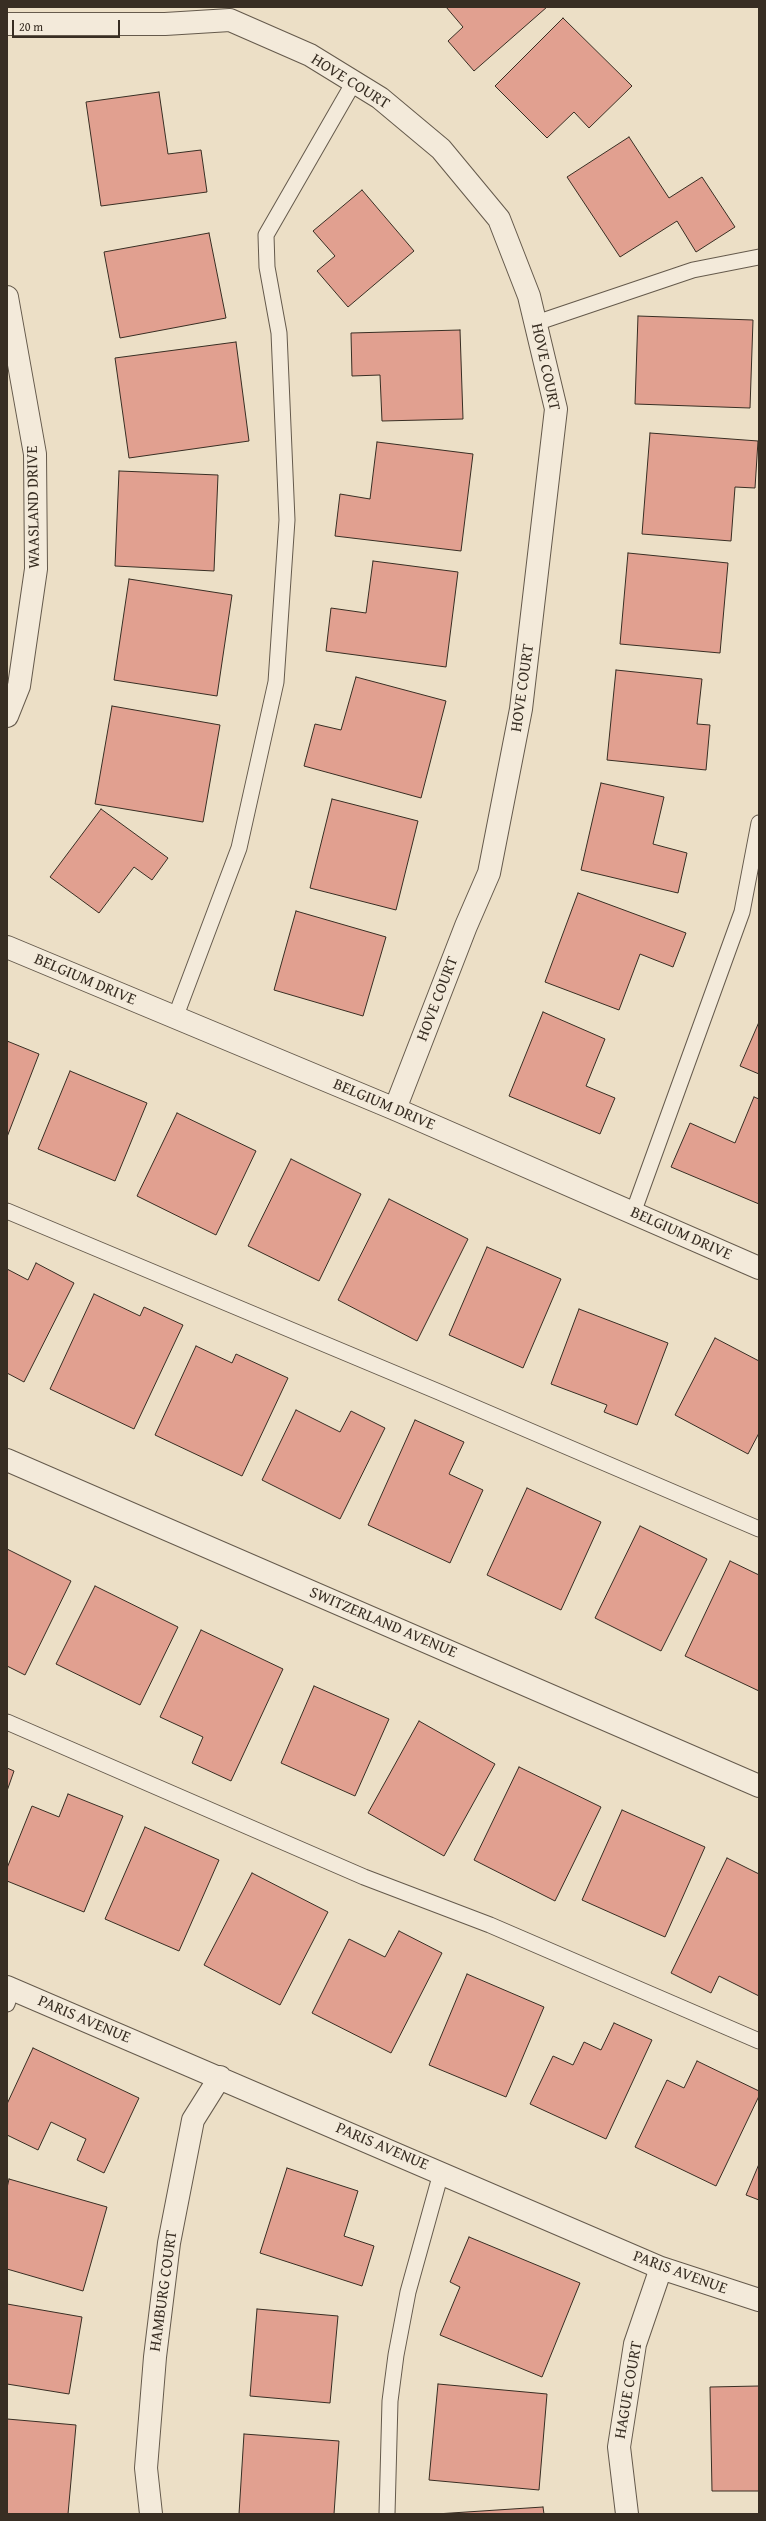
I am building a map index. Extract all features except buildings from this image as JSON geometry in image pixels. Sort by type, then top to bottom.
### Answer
[{"type":"street","name":"HOVE COURT","points":[[7,24],[165,24],[230,20],[310,55],[380,98],[441,149],[499,219],[529,296],[556,409],[521,709],[489,873],[466,926],[395,1109]]},
{"type":"street","name":"WAASLAND DRIVE","points":[[7,296],[35,454],[36,561],[19,686],[7,716]]},
{"type":"street","name":"BELGIUM DRIVE","points":[[7,947],[395,1109],[759,1268]]},
{"type":"street","name":"SWITZERLAND AVENUE","points":[[7,1460],[759,1786]]},
{"type":"street","name":"PARIS AVENUE","points":[[9,1993],[220,2077],[661,2268],[759,2300]]},
{"type":"street","name":"HAMBURG COURT","points":[[151,2514],[146,2468],[155,2357],[169,2243],[193,2120],[220,2077]]},
{"type":"street","name":"HAGUE COURT","points":[[627,2514],[619,2447],[635,2344],[661,2268]]},
{"type":"lane","points":[[175,1018],[239,848],[276,682],[287,520],[279,333],[267,267],[266,235],[354,82]]},
{"type":"lane","points":[[536,323],[693,270],[759,257]]},
{"type":"lane","points":[[633,1213],[742,912],[759,823]]},
{"type":"lane","points":[[7,1211],[425,1386],[759,1529]]},
{"type":"lane","points":[[7,1722],[364,1877],[490,1925],[759,2040]]},
{"type":"lane","points":[[387,2514],[390,2401],[396,2355],[408,2292],[440,2173]]}]
